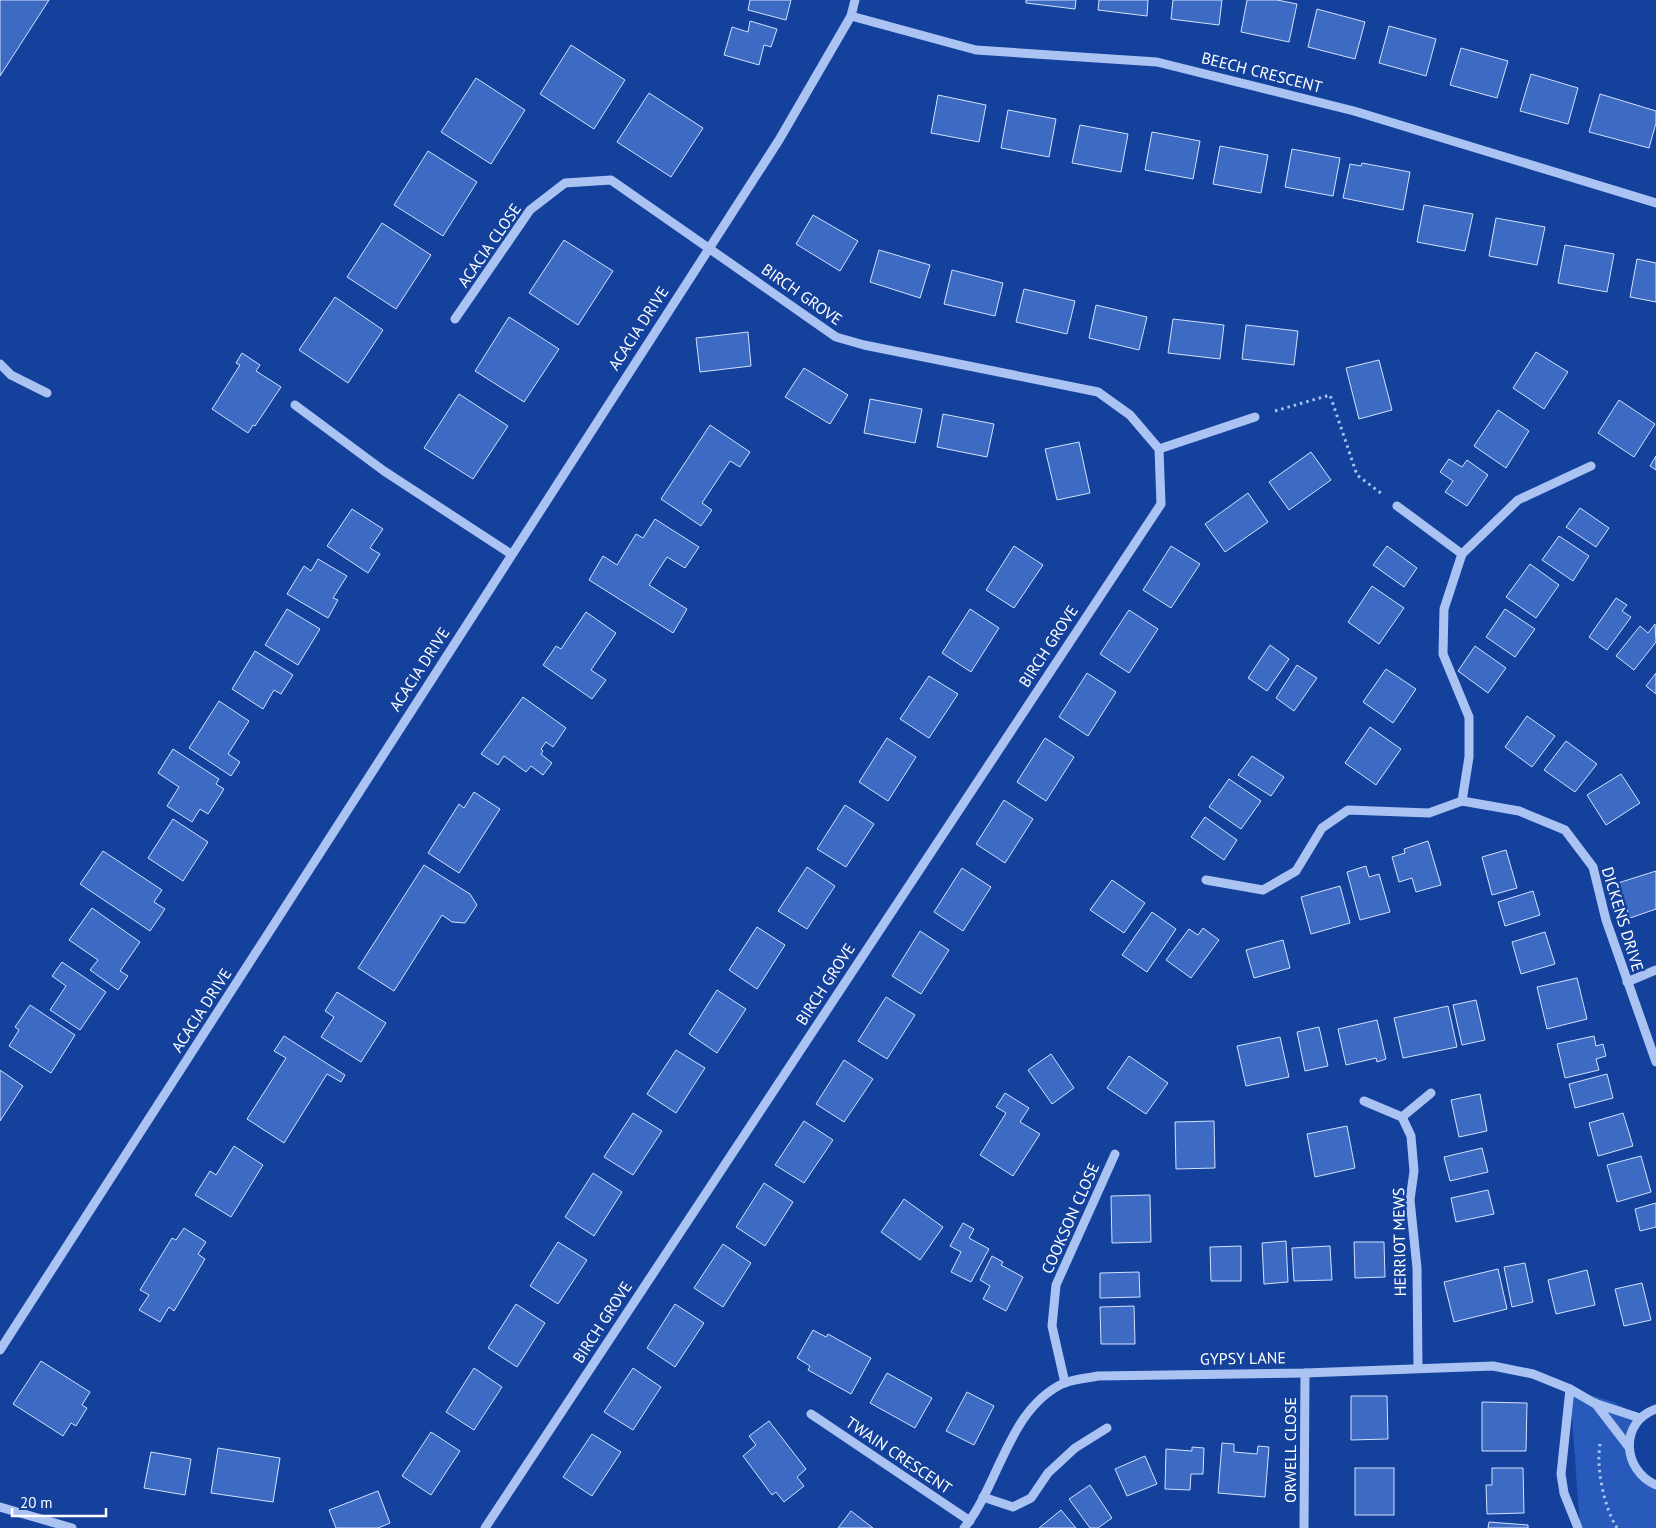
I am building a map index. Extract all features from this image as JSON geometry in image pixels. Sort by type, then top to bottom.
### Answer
[{"type":"street","name":"ACACIA DRIVE","points":[[0,1350],[708,247],[779,140],[851,16],[855,0]]},
{"type":"street","name":"BEECH CRESCENT","points":[[851,16],[976,50],[1157,62],[1354,111],[1656,203]]},
{"type":"street","name":"ACACIA CLOSE","points":[[455,319],[530,210],[565,182],[611,180],[708,247]]},
{"type":"street","name":"BIRCH GROVE","points":[[485,1528],[1161,504],[1159,449],[1130,415],[1098,392],[864,345],[836,337],[708,247]]},
{"type":"street","points":[[0,364],[11,374],[47,393]]},
{"type":"street","points":[[295,405],[384,471],[511,554]]},
{"type":"street","points":[[1159,449],[1255,417]]},
{"type":"street","points":[[1206,880],[1263,890],[1296,871],[1322,828],[1348,810],[1430,813],[1462,801],[1469,757],[1469,717],[1443,654],[1444,609],[1462,554],[1518,500],[1590,466]]},
{"type":"street","points":[[1397,506],[1462,554]]},
{"type":"street","name":"DICKENS DRIVE","points":[[1462,801],[1520,811],[1565,830],[1593,867],[1606,920],[1656,1062]]},
{"type":"street","points":[[1627,982],[1656,970]]},
{"type":"street","points":[[1364,1101],[1402,1117],[1431,1093]]},
{"type":"street","name":"HERRIOT MEWS","points":[[1402,1117],[1412,1136],[1414,1171],[1410,1200],[1416,1268],[1418,1368]]},
{"type":"street","name":"COOKSON CLOSE","points":[[1065,1383],[1052,1326],[1056,1285],[1115,1154]]},
{"type":"street","name":"GYPSY LANE","points":[[967,1525],[1022,1423],[1042,1397],[1065,1383],[1098,1376],[1305,1373],[1493,1366],[1533,1374],[1570,1389],[1594,1403],[1640,1418]]},
{"type":"street","name":"ORWELL CLOSE","points":[[1304,1528],[1305,1373]]},
{"type":"street","points":[[1570,1389],[1561,1474],[1564,1493],[1578,1528]]},
{"type":"street","name":"GYPSY LANE","points":[[1594,1403],[1628,1446]]},
{"type":"street","points":[[1656,1409],[1640,1418],[1630,1435],[1628,1446],[1634,1467],[1640,1475],[1656,1485]]},
{"type":"street","name":"TWAIN CRESCENT","points":[[811,1414],[967,1525]]},
{"type":"street","points":[[983,1497],[1013,1507],[1031,1498],[1048,1474],[1075,1448],[1107,1428]]},
{"type":"street","points":[[0,1507],[72,1528]]},
{"type":"path","points":[[1255,417],[1330,395],[1357,475],[1397,506]]},
{"type":"path","points":[[1605,1418],[1599,1453],[1601,1477],[1611,1518],[1618,1528]]},
{"type":"shaded area","points":[[1570,1389],[1614,1402],[1640,1418],[1634,1426],[1630,1457],[1656,1485],[1656,1528],[1580,1528]]},
{"type":"building","points":[[0,0],[49,0],[0,76]]},
{"type":"building","points":[[750,0],[791,0],[786,20],[748,10]]},
{"type":"building","points":[[1026,0],[1076,0],[1075,9],[1026,3]]},
{"type":"building","points":[[1099,0],[1148,0],[1147,16],[1098,10]]},
{"type":"building","points":[[1173,0],[1222,0],[1219,25],[1171,19]]},
{"type":"building","points":[[1247,0],[1277,0],[1297,4],[1289,42],[1241,32]]},
{"type":"building","points":[[1317,9],[1365,22],[1355,59],[1308,47]]},
{"type":"building","points":[[750,21],[777,29],[771,47],[764,45],[759,65],[724,55],[732,27],[748,32]]},
{"type":"building","points":[[1389,26],[1436,39],[1426,76],[1379,63]]},
{"type":"building","points":[[571,45],[625,80],[594,129],[540,94]]},
{"type":"building","points":[[1461,48],[1508,61],[1497,98],[1450,85]]},
{"type":"building","points":[[1531,74],[1578,88],[1568,124],[1520,111]]},
{"type":"building","points":[[476,78],[525,110],[491,164],[441,132]]},
{"type":"building","points":[[649,93],[703,128],[671,177],[617,142]]},
{"type":"building","points":[[1600,94],[1656,111],[1656,123],[1649,148],[1589,132]]},
{"type":"building","points":[[938,95],[986,105],[979,142],[931,133]]},
{"type":"building","points":[[1008,110],[1056,119],[1049,157],[1001,148]]},
{"type":"building","points":[[1080,125],[1128,134],[1121,172],[1072,163]]},
{"type":"building","points":[[1152,132],[1200,141],[1193,179],[1145,170]]},
{"type":"building","points":[[1220,146],[1268,155],[1261,193],[1213,184]]},
{"type":"building","points":[[1292,149],[1340,158],[1333,196],[1285,187]]},
{"type":"building","points":[[428,151],[477,182],[443,236],[394,205]]},
{"type":"building","points":[[1362,163],[1410,172],[1403,210],[1343,198],[1350,164],[1361,166]]},
{"type":"building","points":[[1424,205],[1473,214],[1465,251],[1417,242]]},
{"type":"building","points":[[813,215],[858,241],[840,271],[796,244]]},
{"type":"building","points":[[1496,218],[1545,227],[1537,265],[1489,256]]},
{"type":"building","points":[[382,223],[431,255],[396,309],[347,277]]},
{"type":"building","points":[[564,240],[613,271],[578,325],[529,293]]},
{"type":"building","points":[[1565,245],[1614,254],[1607,292],[1558,283]]},
{"type":"building","points":[[879,250],[930,265],[920,298],[870,282]]},
{"type":"building","points":[[1637,259],[1656,263],[1656,302],[1630,297]]},
{"type":"building","points":[[952,270],[1003,283],[995,316],[944,304]]},
{"type":"building","points":[[1024,289],[1075,301],[1067,334],[1016,322]]},
{"type":"building","points":[[335,297],[383,330],[348,383],[299,350]]},
{"type":"building","points":[[1096,305],[1147,317],[1139,350],[1089,338]]},
{"type":"building","points":[[509,317],[559,349],[524,402],[475,371]]},
{"type":"building","points":[[1173,319],[1224,325],[1220,359],[1168,353]]},
{"type":"building","points":[[1246,325],[1298,331],[1294,365],[1242,359]]},
{"type":"building","points":[[748,332],[751,366],[700,372],[696,338]]},
{"type":"building","points":[[1536,352],[1568,372],[1544,409],[1513,388]]},
{"type":"building","points":[[242,353],[260,365],[256,371],[281,387],[255,426],[253,425],[248,433],[212,409],[240,365],[236,363]]},
{"type":"building","points":[[1379,360],[1392,410],[1359,419],[1346,368]]},
{"type":"building","points":[[804,368],[848,395],[830,424],[785,397]]},
{"type":"building","points":[[459,394],[508,426],[473,479],[424,448]]},
{"type":"building","points":[[870,399],[922,409],[915,443],[864,433]]},
{"type":"building","points":[[1619,400],[1655,424],[1634,457],[1598,433]]},
{"type":"building","points":[[1498,410],[1529,431],[1506,468],[1474,446]]},
{"type":"building","points":[[943,414],[994,424],[987,457],[937,447]]},
{"type":"building","points":[[710,425],[750,452],[740,467],[730,461],[702,503],[712,510],[701,526],[661,499]]},
{"type":"building","points":[[1079,442],[1090,493],[1057,500],[1045,449]]},
{"type":"building","points":[[1311,452],[1331,480],[1289,510],[1269,482]]},
{"type":"building","points":[[1656,456],[1656,470],[1650,466]]},
{"type":"building","points":[[1449,459],[1462,467],[1467,460],[1488,475],[1467,506],[1445,492],[1453,481],[1440,472]]},
{"type":"building","points":[[1248,493],[1268,522],[1225,552],[1205,524]]},
{"type":"building","points":[[1580,508],[1609,528],[1596,547],[1566,527]]},
{"type":"building","points":[[352,509],[383,529],[370,548],[380,554],[368,573],[327,546]]},
{"type":"building","points":[[655,519],[699,547],[685,568],[667,557],[649,585],[687,609],[673,633],[589,580],[603,556],[617,565],[636,534],[643,538]]},
{"type":"building","points":[[1559,536],[1589,556],[1573,581],[1542,560]]},
{"type":"building","points":[[1014,546],[1043,565],[1014,608],[986,590]]},
{"type":"building","points":[[1171,546],[1200,564],[1171,608],[1143,590]]},
{"type":"building","points":[[1387,546],[1417,568],[1404,587],[1373,565]]},
{"type":"building","points":[[318,559],[347,576],[333,598],[338,600],[328,618],[287,594],[304,566],[311,571]]},
{"type":"building","points":[[1530,564],[1559,585],[1536,618],[1506,597]]},
{"type":"building","points":[[1372,586],[1404,608],[1379,644],[1348,622]]},
{"type":"building","points":[[1616,598],[1627,605],[1622,611],[1631,617],[1607,650],[1589,637]]},
{"type":"building","points":[[287,609],[320,629],[298,665],[265,645]]},
{"type":"building","points":[[970,609],[999,628],[971,672],[942,653]]},
{"type":"building","points":[[1505,609],[1535,629],[1515,657],[1486,637]]},
{"type":"building","points":[[1129,610],[1158,629],[1129,673],[1100,654]]},
{"type":"building","points":[[586,612],[616,633],[591,670],[606,680],[592,699],[543,665],[556,646],[561,649]]},
{"type":"building","points":[[1655,624],[1656,642],[1634,670],[1616,656],[1640,626],[1648,633]]},
{"type":"building","points":[[1270,645],[1289,659],[1267,691],[1248,678]]},
{"type":"building","points":[[1475,646],[1506,668],[1488,693],[1458,671]]},
{"type":"building","points":[[255,651],[293,675],[281,694],[274,690],[263,709],[232,689]]},
{"type":"building","points":[[1297,665],[1317,678],[1294,711],[1276,698]]},
{"type":"building","points":[[1386,669],[1416,689],[1393,723],[1363,702]]},
{"type":"building","points":[[1087,673],[1116,692],[1088,736],[1059,717]]},
{"type":"building","points":[[1656,673],[1656,694],[1646,686]]},
{"type":"building","points":[[929,676],[958,694],[929,738],[900,719]]},
{"type":"building","points":[[523,697],[566,728],[553,747],[546,742],[541,749],[543,751],[541,754],[552,763],[543,775],[531,766],[526,772],[504,756],[498,765],[481,754]]},
{"type":"building","points":[[219,701],[249,721],[228,754],[240,762],[231,776],[189,748]]},
{"type":"building","points":[[1527,716],[1555,736],[1532,767],[1505,747]]},
{"type":"building","points":[[1370,727],[1401,749],[1376,785],[1345,763]]},
{"type":"building","points":[[887,738],[916,757],[888,801],[859,782]]},
{"type":"building","points":[[1045,738],[1074,757],[1046,801],[1017,782]]},
{"type":"building","points":[[1566,741],[1597,764],[1575,792],[1544,770]]},
{"type":"building","points":[[173,749],[219,779],[216,784],[224,789],[208,814],[200,809],[192,822],[167,806],[179,787],[158,773]]},
{"type":"building","points":[[1252,756],[1284,777],[1271,796],[1238,775]]},
{"type":"building","points":[[1621,774],[1640,803],[1606,825],[1587,795]]},
{"type":"building","points":[[1229,779],[1261,801],[1241,829],[1209,807]]},
{"type":"building","points":[[474,792],[500,809],[459,873],[428,853],[459,804],[464,808]]},
{"type":"building","points":[[1004,800],[1033,819],[1005,863],[976,844]]},
{"type":"building","points":[[845,805],[874,824],[846,867],[817,849]]},
{"type":"building","points":[[1205,817],[1237,840],[1224,860],[1191,837]]},
{"type":"building","points":[[173,819],[208,842],[183,881],[148,858]]},
{"type":"building","points":[[1428,841],[1441,885],[1416,892],[1412,878],[1399,882],[1392,857],[1405,853],[1404,849]]},
{"type":"building","points":[[1506,850],[1517,888],[1492,895],[1482,857]]},
{"type":"building","points":[[103,851],[162,890],[154,902],[165,909],[150,931],[80,884]]},
{"type":"building","points":[[424,865],[470,894],[477,905],[465,923],[452,922],[442,915],[394,991],[358,968]]},
{"type":"building","points":[[1366,866],[1369,877],[1379,874],[1390,912],[1360,920],[1347,872]]},
{"type":"building","points":[[807,867],[835,886],[807,929],[778,911]]},
{"type":"building","points":[[962,868],[991,887],[963,931],[934,912]]},
{"type":"building","points":[[1656,871],[1656,909],[1630,918],[1618,883]]},
{"type":"building","points":[[1112,880],[1145,903],[1124,933],[1090,910]]},
{"type":"building","points":[[1340,886],[1350,923],[1311,934],[1301,897]]},
{"type":"building","points":[[1533,891],[1540,915],[1505,926],[1498,902]]},
{"type":"building","points":[[92,908],[140,942],[120,971],[128,976],[118,990],[90,970],[98,960],[69,940]]},
{"type":"building","points":[[1152,912],[1176,929],[1147,972],[1122,955]]},
{"type":"building","points":[[757,927],[785,945],[757,989],[729,970]]},
{"type":"building","points":[[1203,928],[1219,940],[1191,978],[1166,960],[1189,929],[1198,935]]},
{"type":"building","points":[[920,931],[949,950],[921,994],[892,976]]},
{"type":"building","points":[[1545,932],[1555,964],[1521,974],[1512,942]]},
{"type":"building","points":[[1283,940],[1290,968],[1254,978],[1246,950]]},
{"type":"building","points":[[62,962],[106,992],[80,1030],[50,1010],[66,986],[52,976]]},
{"type":"building","points":[[1577,978],[1587,1019],[1547,1029],[1537,987]]},
{"type":"building","points":[[717,990],[746,1009],[717,1053],[689,1034]]},
{"type":"building","points":[[337,992],[386,1023],[361,1062],[321,1037],[334,1017],[325,1011]]},
{"type":"building","points":[[886,997],[915,1015],[887,1059],[858,1041]]},
{"type":"building","points":[[1476,1000],[1485,1040],[1462,1045],[1453,1005]]},
{"type":"building","points":[[30,1005],[75,1035],[51,1073],[9,1046],[19,1030],[15,1027]]},
{"type":"building","points":[[1448,1006],[1457,1047],[1403,1058],[1394,1018]]},
{"type":"building","points":[[1377,1020],[1386,1059],[1377,1062],[1376,1058],[1346,1065],[1338,1029]]},
{"type":"building","points":[[1319,1027],[1328,1066],[1305,1071],[1297,1032]]},
{"type":"building","points":[[284,1036],[345,1075],[341,1082],[327,1074],[284,1143],[247,1119],[286,1058],[274,1051]]},
{"type":"building","points":[[1594,1036],[1596,1046],[1603,1044],[1606,1056],[1596,1059],[1599,1070],[1565,1078],[1557,1044]]},
{"type":"building","points":[[1280,1037],[1289,1077],[1246,1086],[1237,1046]]},
{"type":"building","points":[[676,1050],[705,1068],[676,1113],[647,1094]]},
{"type":"building","points":[[1051,1054],[1074,1088],[1052,1104],[1028,1070]]},
{"type":"building","points":[[1129,1056],[1168,1083],[1146,1114],[1107,1088]]},
{"type":"building","points":[[844,1060],[873,1079],[844,1122],[816,1104]]},
{"type":"building","points":[[0,1070],[23,1086],[0,1121]]},
{"type":"building","points":[[1607,1074],[1613,1098],[1575,1108],[1569,1084]]},
{"type":"building","points":[[1005,1093],[1029,1108],[1020,1122],[1040,1134],[1013,1176],[980,1155],[1006,1113],[996,1107]]},
{"type":"building","points":[[1480,1094],[1487,1131],[1459,1137],[1451,1100]]},
{"type":"building","points":[[633,1113],[662,1131],[633,1175],[604,1157]]},
{"type":"building","points":[[1623,1113],[1633,1146],[1598,1156],[1589,1123]]},
{"type":"building","points":[[804,1121],[833,1140],[804,1183],[775,1165]]},
{"type":"building","points":[[1214,1121],[1215,1168],[1176,1169],[1175,1122]]},
{"type":"building","points":[[1347,1126],[1355,1168],[1315,1177],[1307,1134]]},
{"type":"building","points":[[234,1146],[263,1165],[231,1217],[195,1195],[210,1171],[216,1175]]},
{"type":"building","points":[[1482,1148],[1488,1172],[1450,1181],[1444,1157]]},
{"type":"building","points":[[1641,1156],[1651,1192],[1617,1202],[1607,1165]]},
{"type":"building","points":[[593,1173],[622,1192],[594,1236],[565,1217]]},
{"type":"building","points":[[764,1183],[793,1202],[765,1246],[736,1227]]},
{"type":"building","points":[[1488,1190],[1494,1214],[1456,1222],[1451,1198]]},
{"type":"building","points":[[1150,1195],[1151,1242],[1112,1243],[1111,1196]]},
{"type":"building","points":[[904,1199],[943,1227],[920,1260],[881,1232]]},
{"type":"building","points":[[1656,1203],[1656,1227],[1640,1231],[1635,1209]]},
{"type":"building","points":[[963,1223],[974,1229],[969,1238],[989,1249],[971,1282],[951,1272],[961,1252],[950,1246]]},
{"type":"building","points":[[184,1228],[206,1242],[198,1254],[205,1259],[174,1311],[169,1307],[160,1322],[139,1310],[149,1295],[140,1290],[172,1238],[176,1240]]},
{"type":"building","points":[[1286,1241],[1288,1282],[1264,1284],[1262,1243]]},
{"type":"building","points":[[558,1242],[587,1260],[558,1304],[530,1286]]},
{"type":"building","points":[[1354,1242],[1384,1242],[1385,1277],[1355,1278]]},
{"type":"building","points":[[723,1244],[751,1263],[723,1307],[694,1288]]},
{"type":"building","points":[[1241,1246],[1241,1281],[1211,1281],[1210,1247]]},
{"type":"building","points":[[1330,1246],[1332,1280],[1294,1281],[1292,1248]]},
{"type":"building","points":[[992,1256],[1003,1262],[1001,1265],[1023,1277],[1006,1311],[983,1299],[990,1286],[980,1280]]},
{"type":"building","points":[[1525,1263],[1533,1302],[1512,1307],[1504,1267]]},
{"type":"building","points":[[1498,1269],[1507,1309],[1454,1322],[1444,1282]]},
{"type":"building","points":[[1587,1270],[1595,1305],[1556,1314],[1548,1280]]},
{"type":"building","points":[[1139,1272],[1140,1297],[1100,1298],[1100,1273]]},
{"type":"building","points":[[1642,1283],[1651,1320],[1624,1326],[1615,1289]]},
{"type":"building","points":[[516,1304],[545,1323],[517,1367],[488,1348]]},
{"type":"building","points":[[675,1304],[704,1323],[675,1367],[647,1348]]},
{"type":"building","points":[[1134,1306],[1135,1344],[1101,1344],[1100,1307]]},
{"type":"building","points":[[813,1330],[826,1337],[828,1334],[871,1358],[851,1394],[808,1370],[810,1366],[797,1358]]},
{"type":"building","points":[[41,1361],[90,1392],[82,1405],[87,1408],[76,1426],[71,1423],[63,1436],[13,1404]]},
{"type":"building","points":[[474,1368],[502,1387],[474,1430],[446,1412]]},
{"type":"building","points":[[633,1368],[661,1387],[633,1430],[604,1412]]},
{"type":"building","points":[[887,1373],[932,1398],[915,1428],[870,1403]]},
{"type":"building","points":[[967,1392],[994,1406],[974,1445],[946,1431]]},
{"type":"building","points":[[1351,1396],[1387,1396],[1388,1439],[1351,1440]]},
{"type":"building","points":[[1482,1402],[1527,1403],[1526,1451],[1482,1451]]},
{"type":"building","points":[[769,1421],[806,1469],[797,1477],[804,1486],[784,1502],[776,1492],[772,1495],[743,1456],[756,1445],[749,1436]]},
{"type":"building","points":[[431,1432],[460,1451],[431,1495],[402,1476]]},
{"type":"building","points":[[592,1434],[621,1452],[592,1496],[563,1477]]},
{"type":"building","points":[[1222,1443],[1234,1444],[1234,1452],[1257,1454],[1258,1446],[1269,1447],[1265,1497],[1218,1493]]},
{"type":"building","points":[[1192,1447],[1204,1448],[1203,1474],[1191,1474],[1190,1490],[1165,1489],[1166,1449],[1192,1451]]},
{"type":"building","points":[[218,1448],[280,1458],[273,1502],[211,1493]]},
{"type":"building","points":[[151,1452],[191,1459],[185,1495],[144,1488]]},
{"type":"building","points":[[1145,1456],[1157,1484],[1127,1496],[1115,1469]]},
{"type":"building","points":[[1355,1468],[1394,1468],[1394,1515],[1355,1515]]},
{"type":"building","points":[[1492,1468],[1523,1468],[1524,1513],[1487,1514],[1486,1485],[1492,1485]]},
{"type":"building","points":[[1090,1485],[1112,1518],[1098,1528],[1090,1528],[1069,1499]]},
{"type":"building","points":[[378,1491],[390,1523],[378,1528],[336,1528],[329,1510]]},
{"type":"building","points":[[1061,1510],[1076,1528],[1039,1528]]},
{"type":"building","points":[[851,1511],[873,1528],[838,1528]]},
{"type":"building","points":[[1489,1522],[1528,1525],[1528,1528],[1488,1528]]}]
